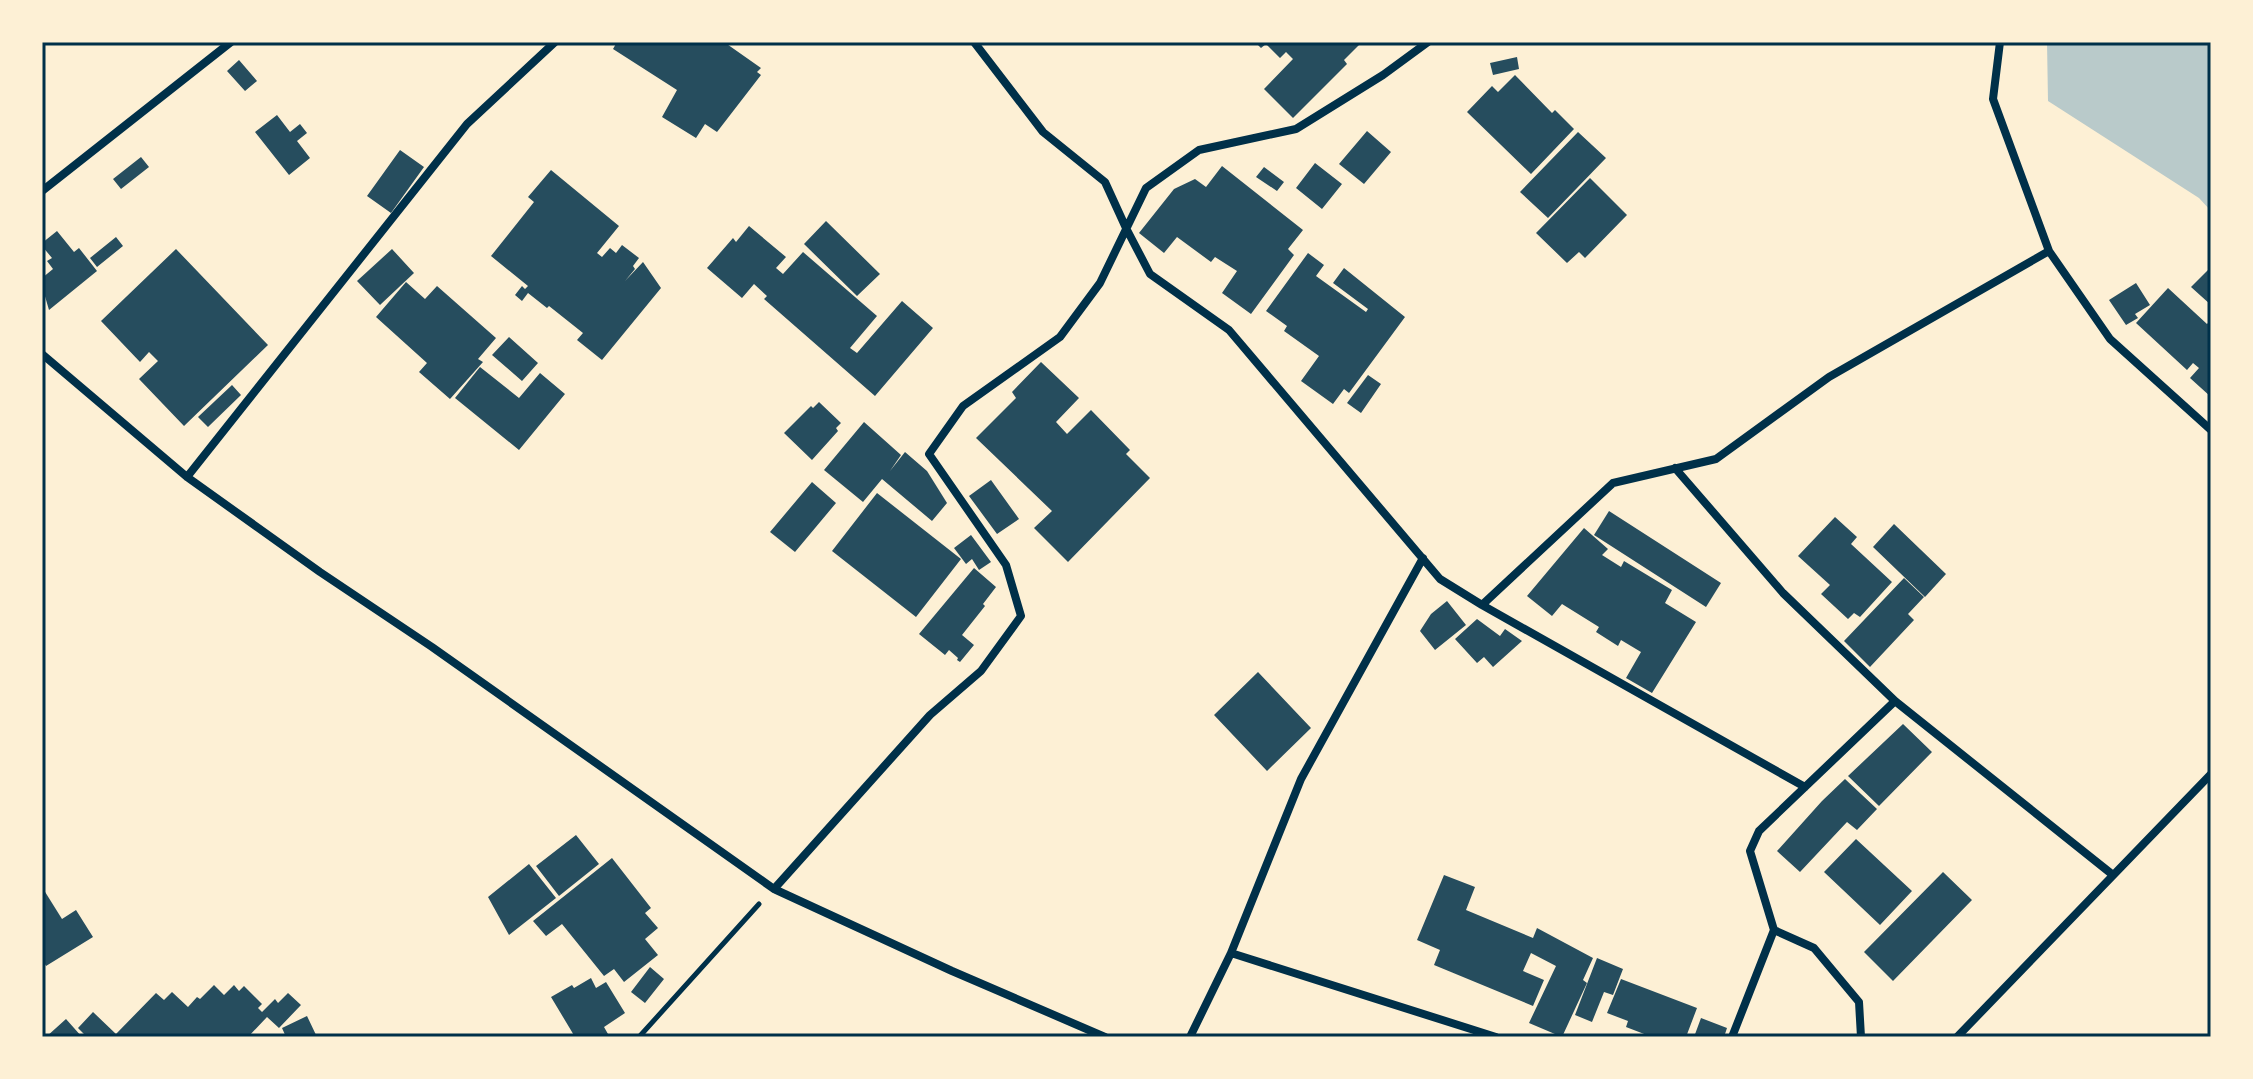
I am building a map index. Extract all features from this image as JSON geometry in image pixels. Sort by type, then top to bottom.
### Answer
[{"type":"street","points":[[42,191],[231,42]]},
{"type":"street","points":[[187,477],[467,124],[555,42]]},
{"type":"street","points":[[974,42],[1043,132],[1105,182],[1150,274],[1229,330],[1440,579],[1805,787]]},
{"type":"street","points":[[774,889],[930,715],[981,671],[1021,616],[1006,565],[929,454],[963,406],[1060,337],[1100,283],[1146,188],[1199,150],[1296,129],[1383,75],[1428,42]]},
{"type":"street","points":[[2000,42],[1993,99],[2049,251],[2110,339],[2211,430]]},
{"type":"street","points":[[1482,605],[1613,483],[1716,459],[1829,377],[2049,251]]},
{"type":"street","points":[[42,354],[187,477],[774,889],[1105,1037]]},
{"type":"street","points":[[1675,468],[1783,593],[1895,701],[2113,875]]},
{"type":"street","points":[[1190,1037],[1231,953],[1301,779],[1423,558]]},
{"type":"street","points":[[1732,1037],[1774,930],[1750,851],[1759,831],[1895,701]]},
{"type":"street","points":[[1957,1037],[2211,774]]},
{"type":"street","points":[[1774,930],[1814,948],[1859,1002],[1861,1037]]},
{"type":"street","points":[[1231,953],[1496,1037]]},
{"type":"path","points":[[639,1037],[774,889]]},
{"type":"shaded area","points":[[2047,42],[2211,42],[2211,211],[2199,198],[2048,101]]},
{"type":"building","points":[[617,42],[724,42],[761,68],[757,72],[761,75],[717,132],[705,124],[696,138],[662,117],[677,90],[613,49]]},
{"type":"building","points":[[1255,42],[1362,42],[1344,60],[1347,64],[1293,118],[1264,89],[1293,59],[1286,52],[1280,58],[1266,44],[1261,48]]},
{"type":"building","points":[[1517,57],[1519,69],[1493,75],[1490,63]]},
{"type":"building","points":[[239,60],[257,81],[245,91],[227,71]]},
{"type":"building","points":[[1515,75],[1552,113],[1555,110],[1574,129],[1531,174],[1467,112],[1492,86],[1498,92]]},
{"type":"building","points":[[277,115],[290,132],[300,124],[307,133],[297,141],[310,158],[289,175],[255,132]]},
{"type":"building","points":[[1367,131],[1391,152],[1364,184],[1339,164]]},
{"type":"building","points":[[1578,132],[1606,158],[1548,218],[1520,192]]},
{"type":"building","points":[[400,150],[424,167],[391,213],[367,196]]},
{"type":"building","points":[[141,157],[149,167],[121,189],[113,179]]},
{"type":"building","points":[[1315,163],[1342,184],[1322,209],[1296,188]]},
{"type":"building","points":[[1222,166],[1303,230],[1288,249],[1294,255],[1251,314],[1222,293],[1237,271],[1215,257],[1211,262],[1177,237],[1164,253],[1139,233],[1174,189],[1195,179],[1206,187]]},
{"type":"building","points":[[1264,167],[1284,182],[1277,191],[1256,177]]},
{"type":"building","points":[[551,170],[619,226],[597,253],[602,257],[610,248],[616,253],[622,245],[639,258],[625,281],[643,262],[661,288],[602,360],[577,340],[583,333],[549,306],[547,308],[528,293],[522,301],[515,295],[522,286],[525,289],[528,286],[491,256],[534,202],[528,197]]},
{"type":"building","points":[[1590,178],[1627,215],[1585,258],[1579,252],[1567,263],[1536,233]]},
{"type":"building","points":[[826,221],[880,274],[857,296],[804,244]]},
{"type":"building","points":[[749,226],[786,257],[776,268],[783,274],[803,252],[877,316],[850,348],[857,353],[902,301],[933,328],[875,396],[764,299],[767,296],[754,284],[742,298],[707,268],[733,238],[736,242]]},
{"type":"building","points":[[57,231],[74,252],[79,248],[97,271],[49,310],[42,278],[53,269],[47,261],[52,258],[42,243]]},
{"type":"building","points":[[116,237],[123,246],[97,267],[90,258]]},
{"type":"building","points":[[176,249],[268,345],[184,426],[139,379],[158,361],[149,352],[140,362],[101,321]]},
{"type":"building","points":[[392,249],[414,273],[380,305],[357,281]]},
{"type":"building","points":[[1308,253],[1324,265],[1316,276],[1366,312],[1368,309],[1333,283],[1344,268],[1405,317],[1349,393],[1344,389],[1333,404],[1301,381],[1319,356],[1284,331],[1287,326],[1266,311]]},
{"type":"building","points":[[2211,267],[2211,305],[2191,287]]},
{"type":"building","points":[[406,282],[425,299],[437,286],[496,338],[478,359],[483,362],[450,399],[419,372],[427,363],[376,317]]},
{"type":"building","points":[[2136,283],[2150,305],[2135,314],[2138,318],[2126,325],[2109,300]]},
{"type":"building","points":[[2168,288],[2207,324],[2211,320],[2211,397],[2190,378],[2199,368],[2193,363],[2187,370],[2136,323]]},
{"type":"building","points":[[509,337],[538,363],[522,381],[492,355]]},
{"type":"building","points":[[1041,362],[1079,398],[1056,422],[1067,434],[1091,410],[1130,450],[1126,454],[1150,478],[1068,562],[1034,528],[1052,511],[976,438],[1016,398],[1012,392]]},
{"type":"building","points":[[480,367],[519,398],[540,373],[565,394],[519,450],[455,398]]},
{"type":"building","points":[[1368,375],[1381,384],[1361,413],[1347,403]]},
{"type":"building","points":[[232,385],[241,395],[208,427],[198,417]]},
{"type":"building","points":[[819,402],[841,423],[836,428],[838,431],[812,460],[784,433]]},
{"type":"building","points":[[864,422],[901,455],[890,471],[905,452],[927,471],[947,503],[932,521],[882,479],[863,502],[824,470]]},
{"type":"building","points":[[991,480],[1019,519],[997,534],[969,496]]},
{"type":"building","points":[[812,482],[836,503],[795,552],[770,532]]},
{"type":"building","points":[[877,493],[961,559],[916,617],[832,551]]},
{"type":"building","points":[[1609,511],[1721,583],[1706,607],[1594,535]]},
{"type":"building","points":[[1835,517],[1857,537],[1851,544],[1892,582],[1860,617],[1854,613],[1848,619],[1821,594],[1830,585],[1798,556]]},
{"type":"building","points":[[1894,524],[1946,574],[1925,597],[1873,547]]},
{"type":"building","points":[[1584,528],[1608,549],[1602,555],[1621,567],[1624,561],[1672,590],[1665,603],[1696,622],[1652,693],[1626,678],[1641,652],[1621,640],[1618,646],[1596,632],[1599,627],[1562,604],[1552,616],[1527,596]]},
{"type":"building","points":[[971,535],[991,562],[979,570],[972,559],[966,564],[954,548]]},
{"type":"building","points":[[974,568],[996,587],[962,635],[974,645],[960,662],[949,650],[945,655],[919,634]]},
{"type":"building","points":[[1904,578],[1924,597],[1908,614],[1914,620],[1870,667],[1844,641]]},
{"type":"building","points":[[1447,601],[1466,625],[1435,650],[1420,631],[1431,614]]},
{"type":"building","points":[[1477,619],[1500,636],[1505,629],[1522,641],[1493,667],[1484,657],[1477,663],[1455,639]]},
{"type":"building","points":[[1258,672],[1311,728],[1267,771],[1214,715]]},
{"type":"building","points":[[1903,724],[1932,752],[1879,806],[1848,776]]},
{"type":"building","points":[[1845,779],[1877,809],[1857,830],[1847,822],[1800,872],[1777,851]]},
{"type":"building","points":[[576,835],[599,864],[559,896],[536,866]]},
{"type":"building","points":[[1856,839],[1912,891],[1880,925],[1824,872]]},
{"type":"building","points":[[612,858],[651,908],[645,913],[658,928],[645,939],[658,955],[624,982],[614,969],[604,976],[562,924],[546,936],[533,921]]},
{"type":"building","points":[[529,864],[556,898],[509,935],[488,897]]},
{"type":"building","points":[[1943,872],[1972,900],[1893,981],[1864,952]]},
{"type":"building","points":[[1444,875],[1475,887],[1466,910],[1533,938],[1537,928],[1593,958],[1583,980],[1587,983],[1562,1037],[1529,1023],[1556,966],[1531,953],[1523,971],[1544,980],[1533,1006],[1434,965],[1440,950],[1417,940]]},
{"type":"building","points":[[42,887],[62,919],[76,910],[93,937],[46,966],[42,959]]},
{"type":"building","points":[[1597,958],[1623,969],[1613,995],[1604,992],[1592,1022],[1575,1015]]},
{"type":"building","points":[[650,967],[664,979],[645,1003],[631,992]]},
{"type":"building","points":[[591,978],[596,988],[606,982],[625,1013],[604,1027],[608,1034],[602,1037],[575,1037],[551,997]]},
{"type":"building","points":[[1621,979],[1697,1008],[1686,1037],[1652,1037],[1626,1027],[1628,1021],[1607,1013]]},
{"type":"building","points":[[214,985],[224,995],[234,985],[239,991],[244,986],[262,1004],[258,1008],[262,1012],[275,999],[278,1003],[288,993],[301,1005],[279,1028],[267,1017],[248,1037],[87,1037],[78,1028],[93,1012],[116,1034],[156,993],[164,1000],[172,992],[188,1007]]},
{"type":"building","points":[[307,1016],[317,1037],[286,1037],[282,1028]]},
{"type":"building","points":[[1701,1018],[1727,1028],[1724,1037],[1694,1037]]},
{"type":"building","points":[[66,1019],[82,1037],[46,1037]]}]
